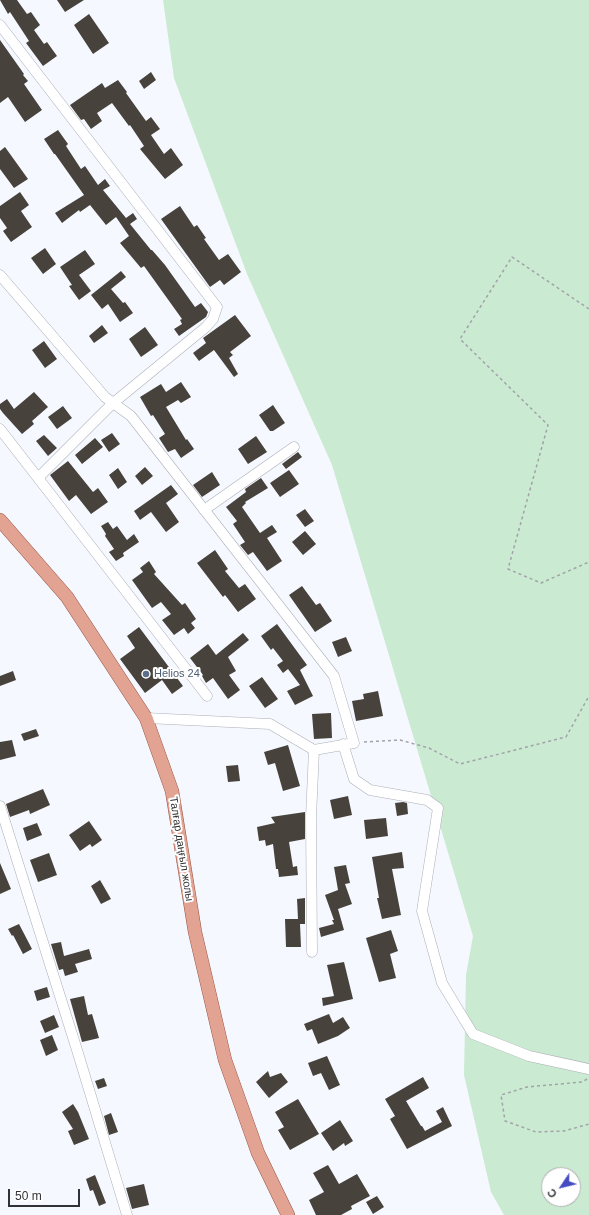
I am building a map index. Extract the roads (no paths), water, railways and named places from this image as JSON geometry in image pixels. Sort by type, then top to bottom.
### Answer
[{"type":"main road","name":"Талғар даңғыл жолы","points":[[0,520],[67,597],[146,718],[172,791],[195,932],[226,1060],[258,1153],[288,1215]]},
{"type":"street","points":[[0,25],[217,308],[214,319],[206,328],[112,404],[38,478]]},
{"type":"street","points":[[0,275],[105,397],[112,404],[131,416],[334,676],[354,743],[314,750],[270,724],[146,718]]},
{"type":"street","points":[[0,429],[207,696]]},
{"type":"street","points":[[204,510],[294,447]]},
{"type":"street","points":[[343,744],[354,779],[370,790],[427,800],[438,808],[422,911],[442,983],[473,1034],[529,1056],[589,1069]]},
{"type":"street","points":[[312,952],[311,817],[314,750]]},
{"type":"street","points":[[0,806],[127,1215]]},
{"type":"place","name":"Helios 24","points":[[146,674]]}]
